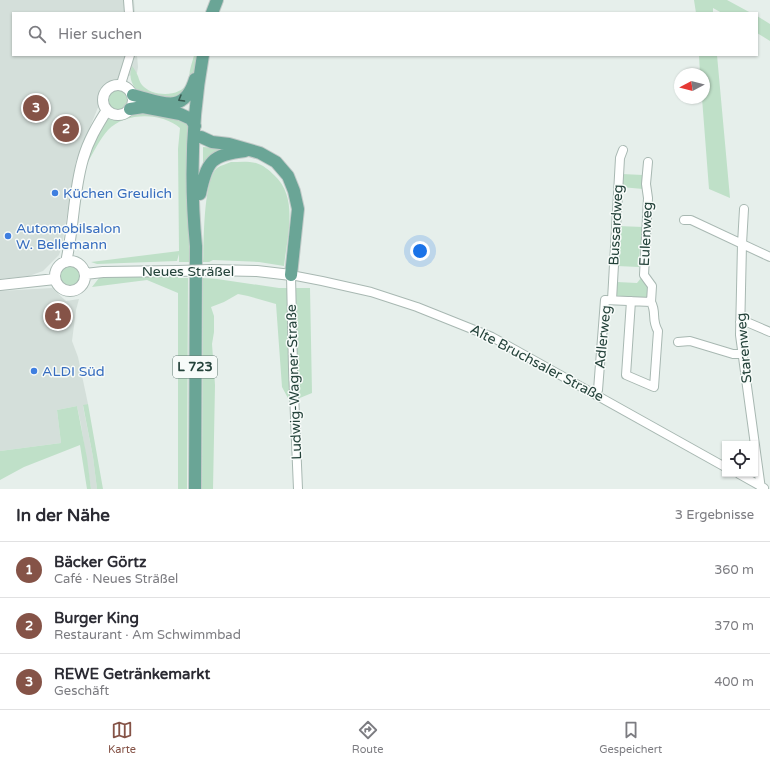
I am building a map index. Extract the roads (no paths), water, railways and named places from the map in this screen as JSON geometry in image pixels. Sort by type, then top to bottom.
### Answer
[{"type":"main road","name":"L 723","points":[[195,489],[196,246],[193,166],[195,126],[203,56]]},
{"type":"main road","name":"L 723","points":[[196,246],[199,220],[201,137],[209,56]]},
{"type":"main road","points":[[133,95],[157,102],[176,103],[185,99],[189,94],[195,79],[200,73]]},
{"type":"main road","points":[[130,109],[143,107],[180,114],[191,119],[195,126]]},
{"type":"main road","points":[[201,137],[212,142],[229,144],[251,150],[276,162],[288,176],[294,191],[298,209],[291,275]]},
{"type":"main road","points":[[200,194],[203,178],[210,163],[227,153],[251,150]]},
{"type":"street","points":[[128,0],[129,12]]},
{"type":"street","points":[[121,84],[130,56]]},
{"type":"street","points":[[121,84],[128,88],[133,95],[133,102],[130,109],[117,115],[107,110],[103,103],[103,95],[110,86],[121,84]]},
{"type":"street","points":[[66,262],[71,236],[78,179],[83,159],[93,134],[107,110]]},
{"type":"street","name":"Bussardweg","points":[[612,300],[620,158],[623,150]]},
{"type":"street","name":"Eulenweg","points":[[631,301],[626,375],[654,387],[658,331],[654,324],[655,308],[651,302],[652,286],[644,276],[648,198],[646,184],[648,162]]},
{"type":"street","name":"Starenweg","points":[[744,209],[740,322],[743,354],[763,488]]},
{"type":"street","points":[[684,220],[691,220],[770,257]]},
{"type":"street","points":[[71,236],[76,263]]},
{"type":"street","points":[[71,261],[76,263],[82,267],[85,274],[82,285],[77,290],[70,292],[60,288],[55,278],[57,268],[66,262],[71,261]]},
{"type":"street","name":"Neues Sträßel","points":[[85,274],[103,272],[210,270],[257,271],[291,275]]},
{"type":"street","name":"Alte Bruchsaler Straße","points":[[291,275],[371,292],[417,307],[492,337],[722,464]]},
{"type":"street","name":"Ludwig-Wagner-Straße","points":[[291,275],[292,369],[298,489]]},
{"type":"street","points":[[0,285],[55,278]]},
{"type":"street","name":"Adlerweg","points":[[596,394],[598,390],[605,300],[651,302]]},
{"type":"street","points":[[740,322],[749,323],[770,332]]},
{"type":"street","points":[[678,342],[690,341],[733,354],[743,354]]},
{"type":"street","points":[[743,477],[763,488]]},
{"type":"place","name":"REWE Getränkemarkt","points":[[36,108]]},
{"type":"place","name":"Burger King","points":[[66,129]]},
{"type":"place","name":"Küchen Greulich","points":[[55,193]]},
{"type":"place","name":"Automobilsalon W. Bellemann","points":[[8,236]]},
{"type":"place","name":"Bäcker Görtz","points":[[58,316]]},
{"type":"place","name":"ALDI Süd","points":[[34,371]]}]
